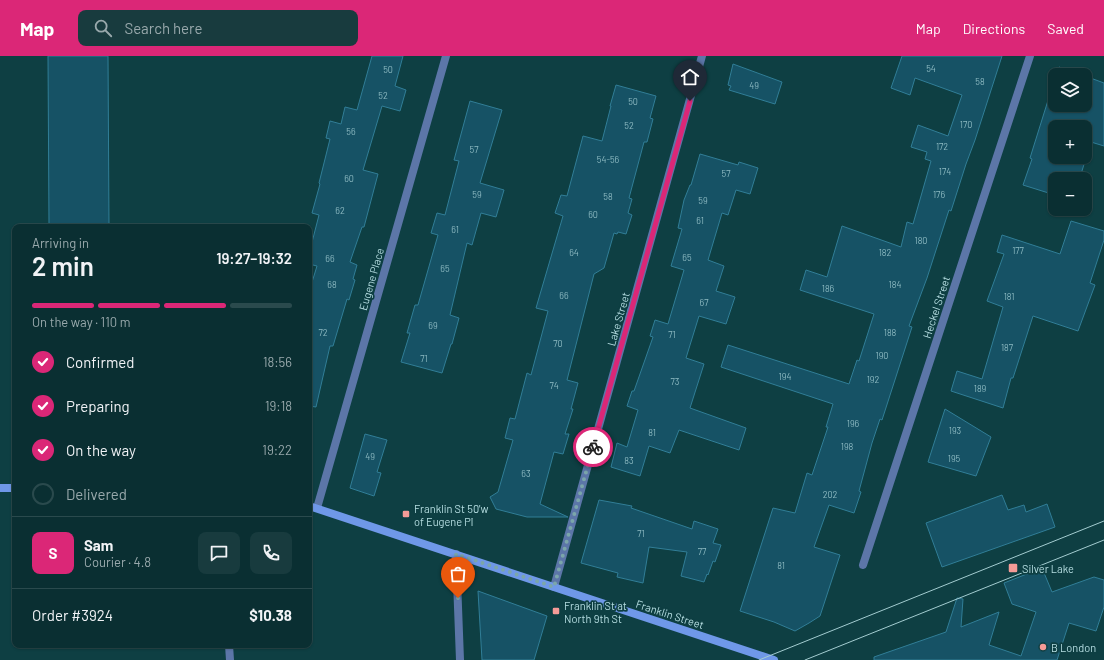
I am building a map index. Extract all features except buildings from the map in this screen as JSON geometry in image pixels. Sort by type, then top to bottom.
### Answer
[{"type":"main road","points":[[0,488],[12,488]]},
{"type":"main road","name":"Franklin Street","points":[[313,507],[774,660]]},
{"type":"street","name":"Eugene Place","points":[[313,507],[446,56]]},
{"type":"street","name":"Lake Street","points":[[554,587],[702,56]]},
{"type":"street","name":"Heckel Street","points":[[863,565],[1030,56]]},
{"type":"street","points":[[456,554],[460,660]]},
{"type":"street","points":[[229,648],[230,660]]},
{"type":"tram line","points":[[759,660],[1104,521]]},
{"type":"tram line","points":[[805,660],[1104,540]]},
{"type":"way so far","points":[[458,598],[456,554],[554,587],[593,447]]},
{"type":"place","name":"Franklin St 50'w of Eugene Pl","points":[[406,514]]},
{"type":"place","name":"Silver Lake","points":[[1013,568]]},
{"type":"place","name":"Franklin St at North 9th St","points":[[556,611]]},
{"type":"place","name":"B London","points":[[1043,647]]},
{"type":"route","points":[[593,447],[690,101]]}]
